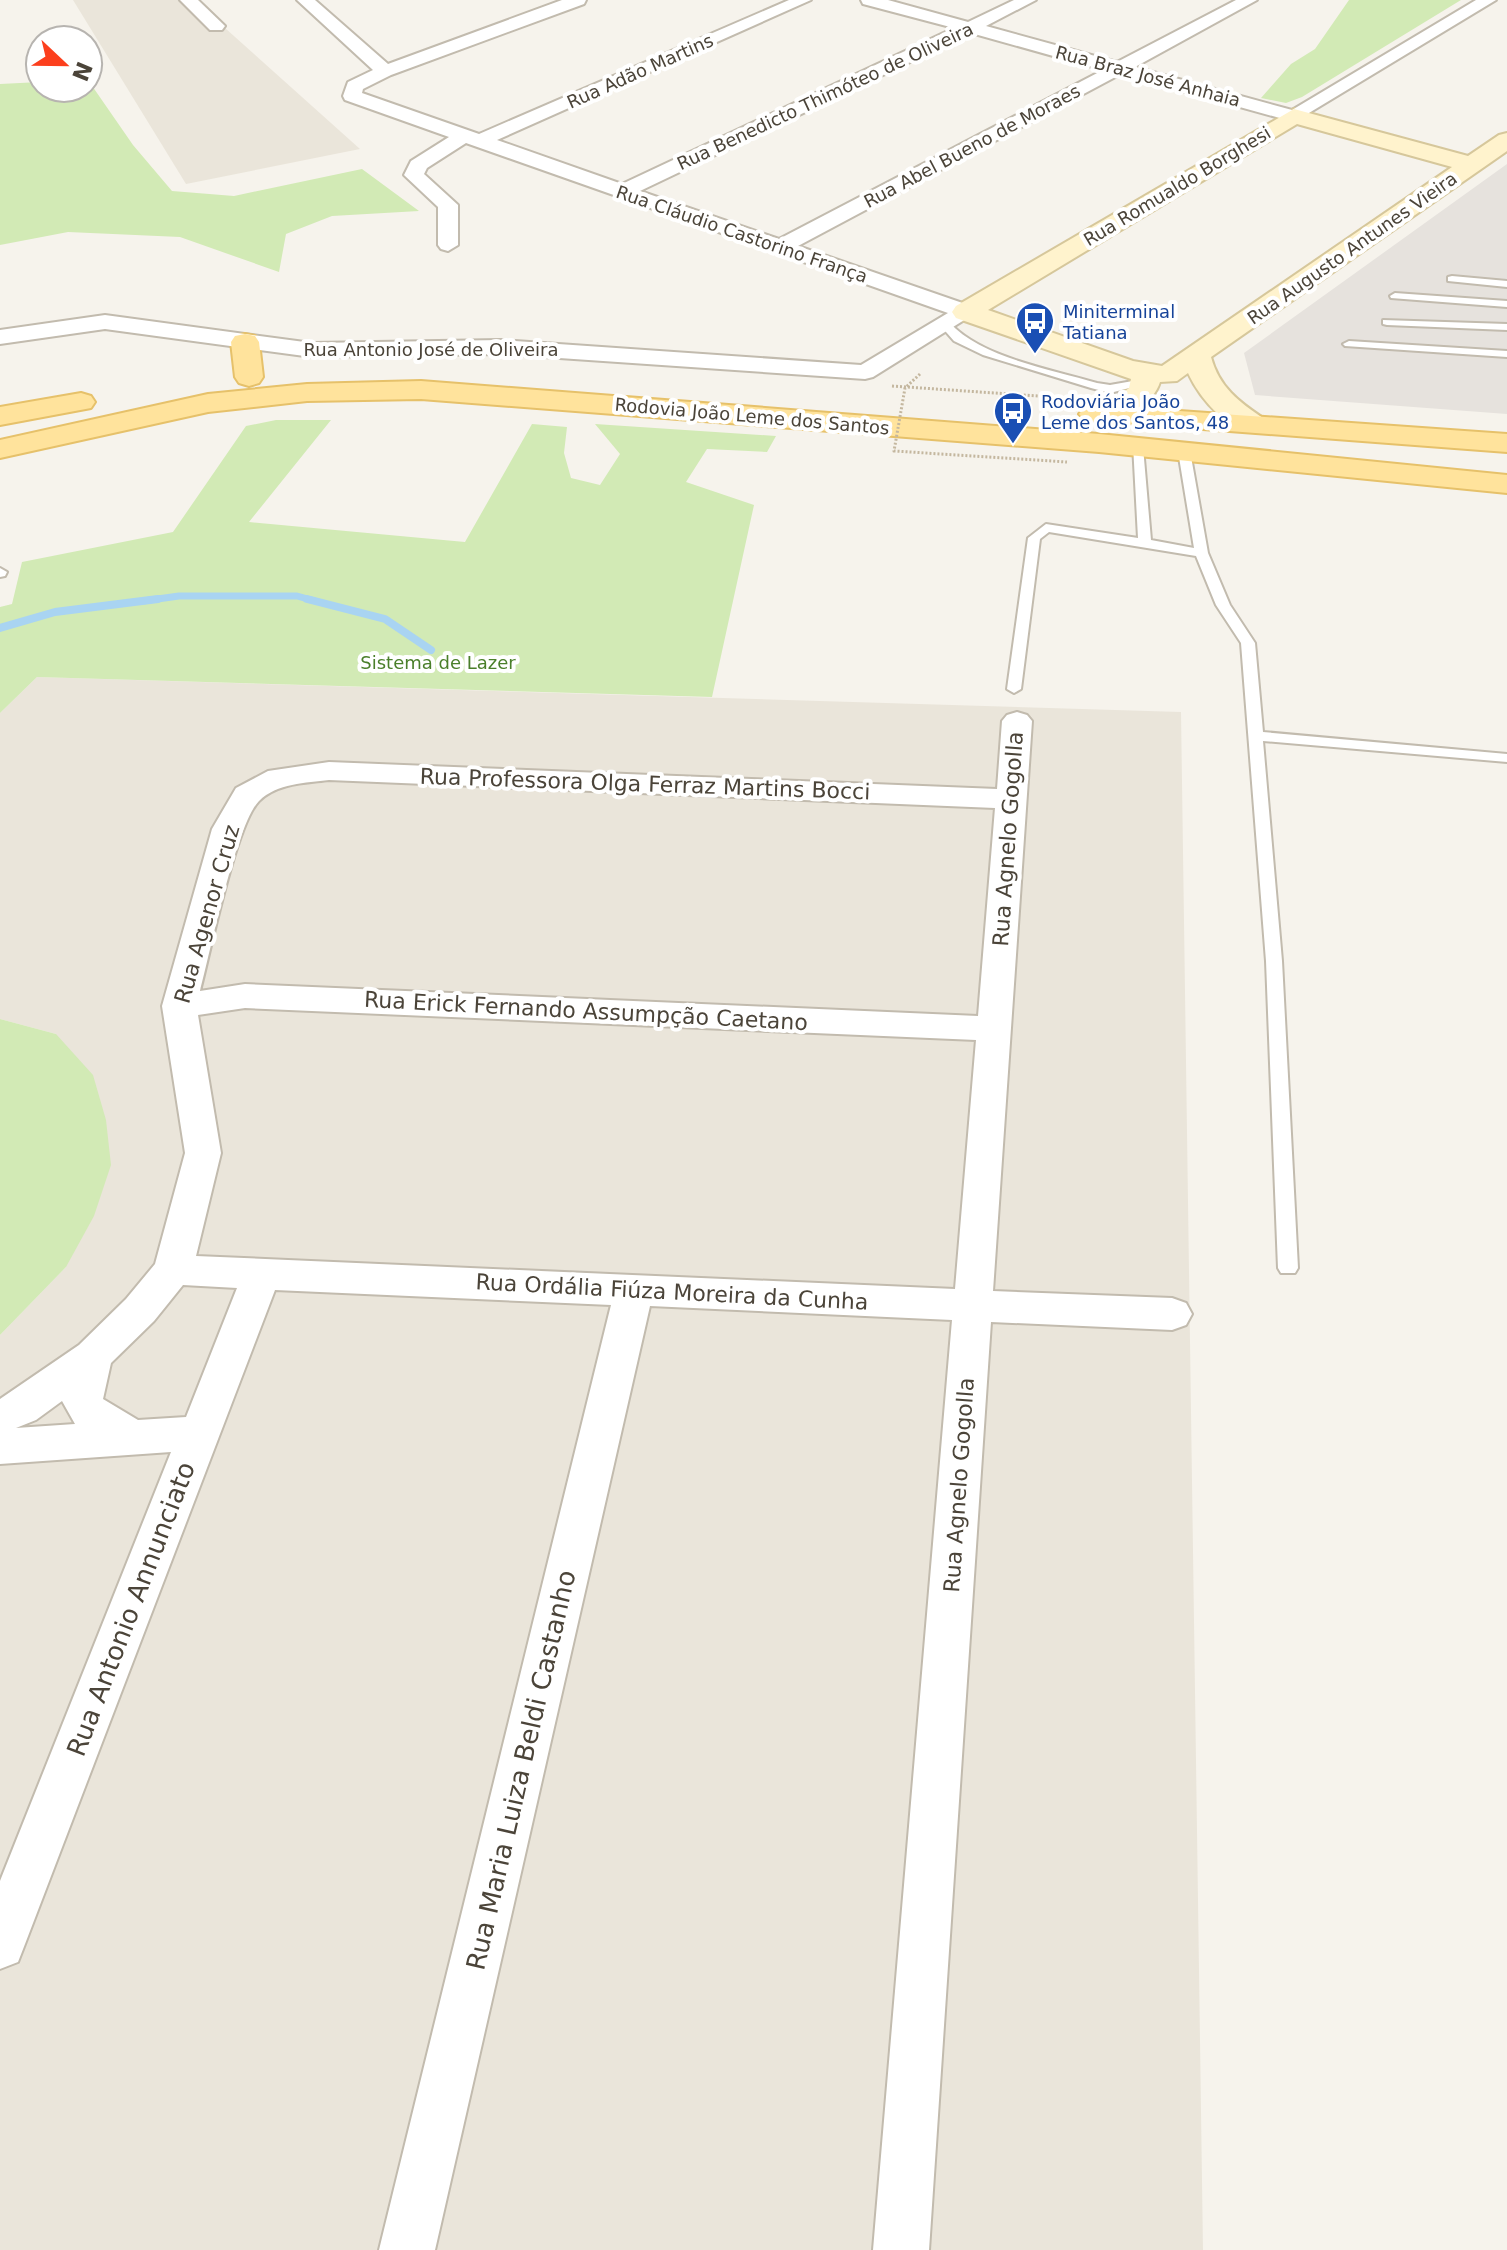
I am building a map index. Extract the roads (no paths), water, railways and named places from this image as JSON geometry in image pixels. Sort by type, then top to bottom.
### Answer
[{"type":"main road","points":[[245,342],[249,377]]},
{"type":"main road","name":"Rodovia João Leme dos Santos","points":[[0,416],[249,377],[321,372],[474,373],[906,405],[1110,414],[1507,443]]},
{"type":"main road","name":"Rodovia João Leme dos Santos","points":[[0,449],[183,407],[235,399],[334,391],[421,390],[1184,451],[1507,484]]},
{"type":"street","points":[[188,0],[216,26]]},
{"type":"street","points":[[305,0],[385,71],[578,0]]},
{"type":"street","name":"Rua Adão Martins","points":[[448,245],[448,205],[414,175],[418,165],[470,140],[803,0]]},
{"type":"street","name":"Rua Braz José Anhaia","points":[[869,0],[1473,165]]},
{"type":"street","name":"Rua Benedicto Thimóteo de Oliveira","points":[[621,192],[1028,0]]},
{"type":"street","name":"Rua Abel Bueno de Moraes","points":[[780,247],[1249,0]]},
{"type":"street","name":"Rua Romualdo Borghesi","points":[[865,372],[1488,0]]},
{"type":"street","name":"Rua Cláudio Castorino França","points":[[385,71],[354,86],[352,96],[780,247],[956,318],[1147,380]]},
{"type":"street","name":"Rua Augusto Antunes Vieira","points":[[1110,414],[1147,380],[1197,355],[1507,140]]},
{"type":"street","name":"Rua Antonio José de Oliveira","points":[[0,337],[105,322],[312,350],[501,347],[865,372]]},
{"type":"street","points":[[1197,355],[1200,373],[1212,392],[1253,424]]},
{"type":"street","name":"Rua Agnelo Gogolla","points":[[901,2250],[1011,799],[1015,705]]},
{"type":"street","name":"Rua Professora Olga Ferraz Martins Bocci","points":[[279,777],[329,771],[1011,799]]},
{"type":"street","name":"Rua Agenor Cruz","points":[[0,1417],[34,1400],[93,1356],[140,1310],[173,1270],[203,1153],[179,1006],[227,829],[247,795],[279,777]]},
{"type":"street","name":"Rua Erick Fernando Assumpção Caetano","points":[[179,1006],[245,996],[993,1029]]},
{"type":"street","name":"Rua Ordália Fiúza Moreira da Cunha","points":[[173,1270],[1172,1314]]},
{"type":"street","name":"Rua Antonio Annunciato","points":[[0,1944],[11,1888],[200,1433],[262,1274]]},
{"type":"street","name":"Rua Maria Luiza Beldi Castanho","points":[[407,2250],[634,1290]]},
{"type":"street","points":[[93,1356],[82,1401],[90,1413],[130,1436]]},
{"type":"street","points":[[0,1447],[200,1433]]},
{"type":"lane","points":[[1452,279],[1507,284]]},
{"type":"lane","points":[[1395,296],[1507,304]]},
{"type":"lane","points":[[1387,322],[1507,327]]},
{"type":"lane","points":[[1349,344],[1507,354]]},
{"type":"lane","points":[[1137,447],[1145,543]]},
{"type":"lane","points":[[1184,451],[1201,553],[1223,605],[1248,643],[1274,961],[1288,1268]]},
{"type":"lane","points":[[1015,705],[1034,538],[1040,531],[1046,528],[1201,553]]},
{"type":"lane","points":[[1255,736],[1507,758]]},
{"type":"waterway","points":[[151,600],[179,596],[297,596],[315,601]]},
{"type":"waterway","points":[[151,600],[158,599]]},
{"type":"waterway","points":[[307,599],[385,619],[431,650]]},
{"type":"waterway","points":[[0,628],[55,612],[151,600]]},
{"type":"waterway","points":[[143,601],[151,600]]},
{"type":"place","name":"Miniterminal Tatiana","points":[[1035,355]]},
{"type":"place","name":"Rodoviária João Leme dos Santos, 48","points":[[1013,445]]},
{"type":"park label","name":"Sistema de Lazer","points":[[438,662]]}]
